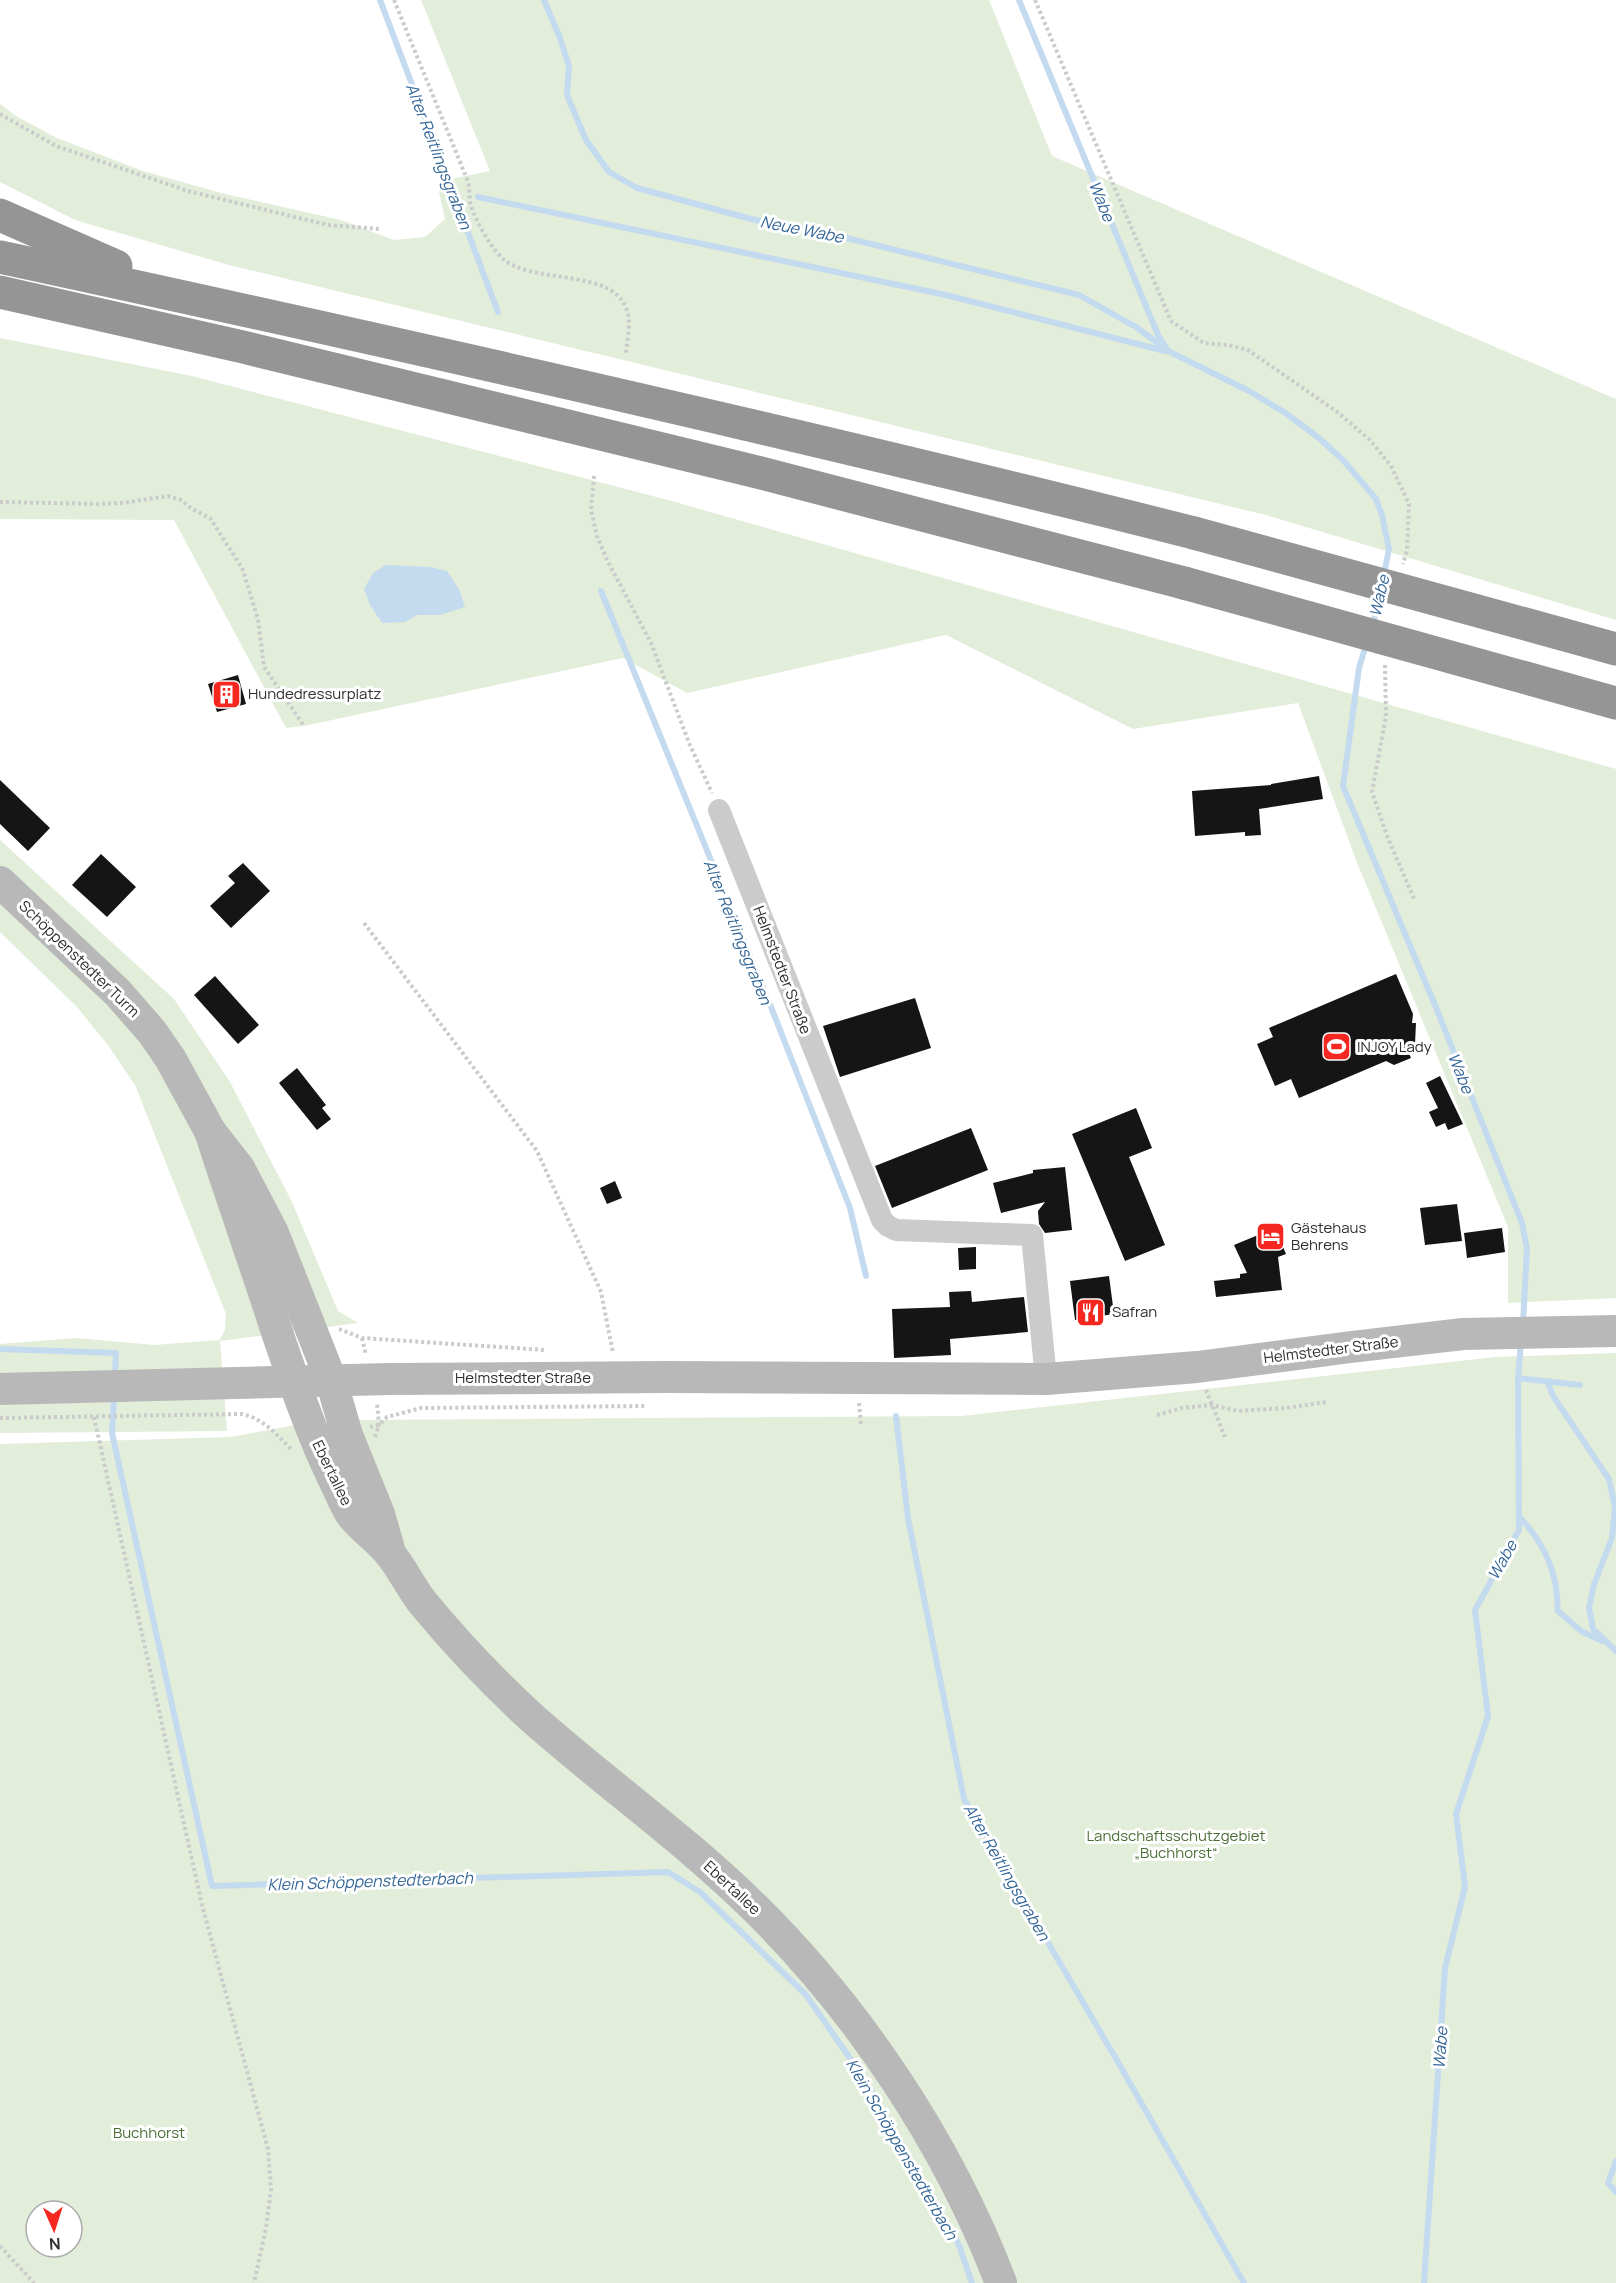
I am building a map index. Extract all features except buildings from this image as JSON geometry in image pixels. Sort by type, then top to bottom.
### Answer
[{"type":"highway","points":[[0,215],[101,261],[246,310]]},
{"type":"highway","points":[[0,257],[246,310],[952,472],[1194,533],[1616,649]]},
{"type":"highway","points":[[0,292],[243,347],[746,469],[1184,584],[1616,703]]},
{"type":"main road","name":"Schöppenstedter Turm","points":[[0,882],[118,993],[152,1032],[170,1058],[210,1131],[239,1168],[273,1233],[331,1380]]},
{"type":"main road","name":"Schöppenstedter Turm","points":[[210,1131],[293,1381]]},
{"type":"main road","name":"Helmstedter Straße","points":[[0,1389],[331,1380],[666,1377],[1046,1379],[1197,1367],[1463,1334],[1616,1331]]},
{"type":"main road","name":"Ebertallee","points":[[331,1380],[346,1435],[379,1514],[390,1553]]},
{"type":"main road","name":"Ebertallee","points":[[293,1381],[317,1444],[351,1514],[390,1553],[421,1600],[491,1678],[532,1717],[695,1854],[754,1908],[811,1968],[877,2054],[914,2111],[946,2165],[970,2212],[1001,2283]]},
{"type":"street","name":"Helmstedter Straße","points":[[719,810],[882,1220],[896,1230],[1032,1235],[1046,1379]]},
{"type":"path","points":[[394,0],[467,179],[471,204],[484,233],[502,258],[514,266],[582,281],[609,289],[618,296],[626,308],[629,326],[626,354]]},
{"type":"path","points":[[1035,0],[1171,321]]},
{"type":"path","points":[[0,114],[56,146],[188,191],[328,225],[380,229]]},
{"type":"path","points":[[594,476],[591,510],[597,536],[607,560],[651,643],[689,743],[719,810]]},
{"type":"path","points":[[0,502],[105,503],[168,496],[181,500],[192,509],[210,518],[242,568],[258,619],[264,667],[304,726]]},
{"type":"path","points":[[364,923],[537,1152],[601,1292],[613,1354]]},
{"type":"path","points":[[362,1338],[555,1350]]},
{"type":"path","points":[[601,1353],[624,1354]]},
{"type":"path","points":[[89,1386],[202,1905],[268,2149],[272,2190],[254,2283]]},
{"type":"path","points":[[1157,1415],[1182,1408],[1212,1405],[1238,1411],[1286,1408],[1326,1402]]},
{"type":"path","points":[[1212,1405],[1225,1437]]},
{"type":"path","points":[[0,1418],[242,1414],[255,1417],[270,1427],[293,1452],[317,1444]]},
{"type":"path","points":[[346,1435],[379,1425]]},
{"type":"path","points":[[0,2246],[34,2283]]},
{"type":"green space","points":[[421,0],[989,0],[1052,156],[1616,399],[1616,620],[1266,515],[229,265],[75,220],[0,182],[0,104],[16,116],[57,138],[143,171],[221,193],[341,220],[394,240],[425,237],[445,219],[437,182],[490,171]]},
{"type":"green space","points":[[0,338],[192,376],[668,500],[1616,769],[1616,1298],[1508,1303],[1508,1227],[1358,865],[1298,703],[1133,729],[946,635],[687,693],[623,658],[286,728],[174,520],[0,519]]},
{"type":"green space","points":[[0,840],[174,999],[230,1082],[292,1202],[338,1311],[358,1323],[220,1341],[227,1431],[0,1433],[0,1344],[76,1338],[154,1345],[220,1340],[225,1329],[226,1314],[135,1085],[108,1045],[76,1006],[0,932]]},
{"type":"green space","name":"Landschaftsschutzgebiet „Buchhorst“","points":[[1616,1353],[1616,2283],[0,2283],[0,1444],[231,1437],[300,1424],[354,1420],[962,1416],[1496,1357]]},
{"type":"water","points":[[386,565],[430,567],[447,571],[459,589],[465,607],[440,615],[417,615],[405,622],[382,623],[370,605],[364,589],[373,573]]},
{"type":"waterway","name":"Alter Reitlingsgraben","points":[[380,0],[498,312]]},
{"type":"waterway","name":"Neue Wabe","points":[[544,0],[569,66],[567,95],[586,140],[609,172],[637,188],[755,220],[822,232],[1079,295],[1136,327],[1163,347]]},
{"type":"waterway","name":"Wabe","points":[[1019,0],[1158,335],[1168,351],[1247,390],[1284,412],[1319,438],[1344,461],[1376,499],[1382,515],[1389,549],[1384,574]]},
{"type":"waterway","points":[[478,197],[946,295],[1165,351]]},
{"type":"waterway","name":"Alter Reitlingsgraben","points":[[601,591],[771,1007],[850,1208],[866,1276]]},
{"type":"waterway","name":"Wabe","points":[[1372,627],[1381,593]]},
{"type":"waterway","name":"Wabe","points":[[1366,645],[1359,668],[1343,786],[1437,1010],[1522,1223],[1527,1249],[1523,1323]]},
{"type":"waterway","name":"Wabe","points":[[1424,2283],[1445,1968],[1465,1887],[1456,1814],[1488,1716],[1475,1610],[1519,1530],[1518,1378],[1521,1342]]},
{"type":"waterway","name":"Klein Schöppenstedterbach","points":[[0,1349],[116,1353],[115,1377]]},
{"type":"waterway","points":[[1518,1378],[1580,1385]]},
{"type":"waterway","points":[[1547,1381],[1553,1396],[1609,1479],[1615,1508],[1612,1538],[1594,1584],[1589,1608],[1593,1629],[1616,1651]]},
{"type":"waterway","name":"Klein Schöppenstedterbach","points":[[114,1396],[112,1433],[212,1886],[668,1872],[700,1892],[806,1995],[863,2077],[959,2245],[972,2283]]},
{"type":"waterway","name":"Alter Reitlingsgraben","points":[[896,1416],[908,1518],[964,1799],[1244,2283]]},
{"type":"waterway","points":[[1519,1517],[1536,1537],[1549,1561],[1556,1586],[1558,1611],[1581,1631],[1602,1641]]},
{"type":"waterway","points":[[1616,2161],[1608,2183],[1616,2192]]},
{"type":"place","name":"Hundedressurplatz","points":[[227,694]]},
{"type":"place","name":"INJOY Lady","points":[[1336,1047]]},
{"type":"place","name":"Gästehaus Behrens","points":[[1270,1237]]},
{"type":"place","name":"Safran","points":[[1091,1312]]},
{"type":"park label","name":"Buchhorst","points":[[149,2133]]}]
